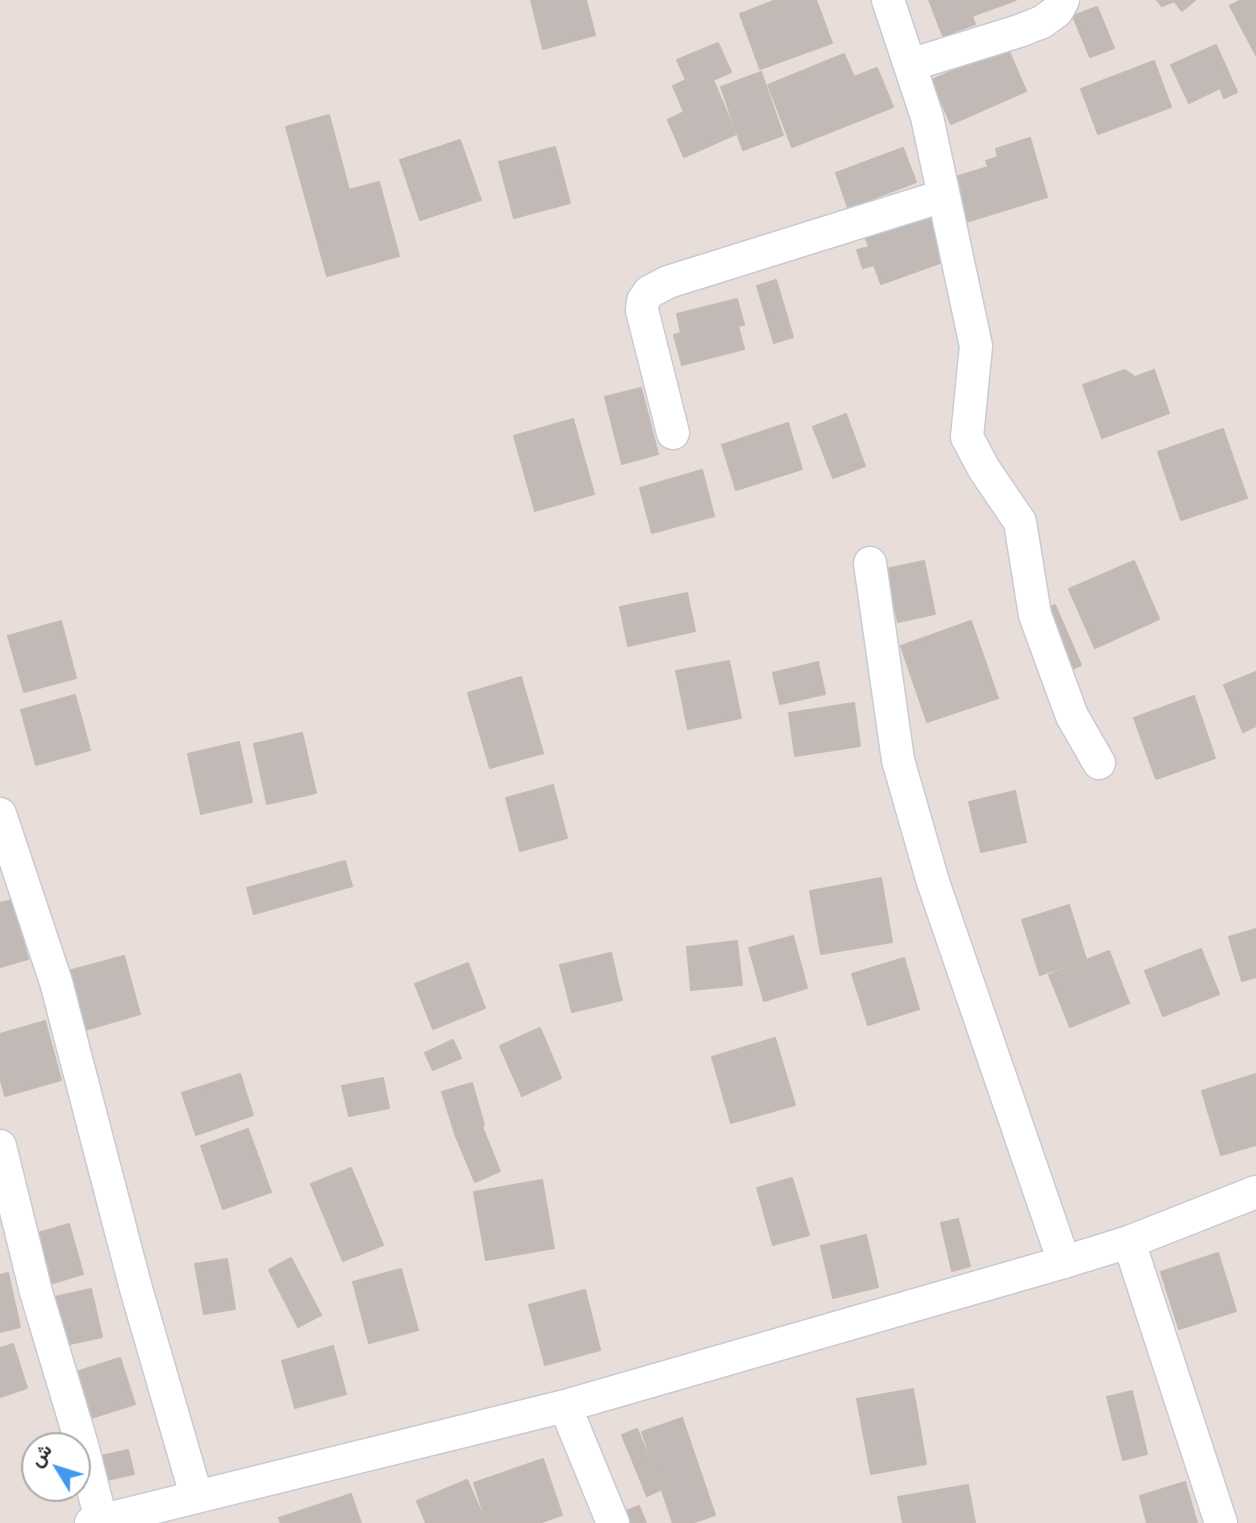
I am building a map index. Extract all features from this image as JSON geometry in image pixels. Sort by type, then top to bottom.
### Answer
[{"type":"street","points":[[888,0],[927,117],[976,346],[967,437],[984,469],[1020,522],[1035,615],[1072,716],[1099,762]]},
{"type":"street","points":[[910,65],[1042,22],[1057,11],[1063,0]]},
{"type":"street","points":[[673,433],[642,310],[643,301],[649,292],[668,282],[943,196]]},
{"type":"street","points":[[870,562],[898,760],[933,882],[1064,1262]]},
{"type":"street","points":[[0,814],[56,982],[135,1286],[196,1496]]},
{"type":"street","points":[[0,1146],[36,1292],[82,1445],[96,1522],[565,1406],[1129,1242],[1256,1192]]},
{"type":"street","points":[[1129,1242],[1221,1523]]},
{"type":"street","points":[[565,1406],[613,1523]]},
{"type":"building","points":[[531,0],[586,0],[595,35],[543,49]]},
{"type":"building","points":[[776,0],[816,0],[832,43],[760,69],[740,14]]},
{"type":"building","points":[[929,0],[1016,0],[972,16],[975,24],[943,36]]},
{"type":"building","points":[[1157,0],[1195,0],[1182,11],[1174,1],[1162,6]]},
{"type":"building","points":[[1241,0],[1256,0],[1256,55],[1230,6]]},
{"type":"building","points":[[1097,7],[1114,48],[1090,57],[1073,16]]},
{"type":"building","points":[[718,43],[731,72],[713,80],[736,134],[684,157],[668,120],[684,112],[673,86],[686,80],[677,60]]},
{"type":"building","points":[[1216,45],[1237,92],[1224,98],[1220,88],[1189,103],[1171,65]]},
{"type":"building","points":[[1007,47],[1026,91],[951,124],[932,80]]},
{"type":"building","points":[[844,54],[854,77],[877,68],[893,107],[792,147],[768,85]]},
{"type":"building","points":[[1154,61],[1171,107],[1098,134],[1081,89]]},
{"type":"building","points":[[761,72],[783,135],[743,150],[721,87]]},
{"type":"building","points":[[329,115],[349,190],[379,182],[399,256],[327,276],[286,127]]},
{"type":"building","points":[[1030,138],[1047,197],[963,223],[949,179],[988,167],[986,161],[998,157],[996,149]]},
{"type":"building","points":[[460,140],[481,200],[420,220],[400,160]]},
{"type":"building","points":[[555,147],[570,203],[514,218],[499,162]]},
{"type":"building","points":[[903,148],[916,182],[848,208],[836,173]]},
{"type":"building","points":[[933,209],[951,259],[881,284],[874,265],[863,268],[857,250],[869,247],[864,234]]},
{"type":"building","points":[[776,280],[793,337],[774,343],[757,286]]},
{"type":"building","points":[[737,299],[744,325],[738,326],[744,349],[682,365],[674,335],[681,333],[677,314]]},
{"type":"building","points":[[1125,370],[1135,377],[1154,370],[1169,413],[1102,438],[1083,385]]},
{"type":"building","points":[[641,388],[658,454],[622,464],[605,397]]},
{"type":"building","points":[[846,414],[865,466],[833,478],[813,427]]},
{"type":"building","points":[[573,419],[594,494],[535,511],[514,436]]},
{"type":"building","points":[[788,423],[802,469],[736,490],[722,445]]},
{"type":"building","points":[[1223,429],[1247,498],[1181,520],[1158,452]]},
{"type":"building","points":[[702,470],[714,516],[652,533],[640,488]]},
{"type":"building","points":[[924,561],[935,614],[898,622],[886,569]]},
{"type":"building","points":[[1134,561],[1159,619],[1095,648],[1069,589]]},
{"type":"building","points":[[687,593],[695,631],[628,646],[620,607]]},
{"type":"building","points":[[1055,605],[1081,665],[1053,678],[1027,617]]},
{"type":"building","points":[[61,621],[76,678],[24,692],[8,636]]},
{"type":"building","points":[[971,621],[998,698],[927,722],[901,646]]},
{"type":"building","points":[[729,661],[741,718],[688,729],[676,671]]},
{"type":"building","points":[[818,662],[825,694],[780,704],[773,673]]},
{"type":"building","points":[[1256,672],[1256,726],[1243,732],[1224,685]]},
{"type":"building","points":[[521,677],[543,753],[490,768],[468,693]]},
{"type":"building","points":[[75,695],[90,750],[36,765],[21,710]]},
{"type":"building","points":[[1194,696],[1215,758],[1156,779],[1134,718]]},
{"type":"building","points":[[854,703],[860,746],[795,756],[789,713]]},
{"type":"building","points":[[302,733],[316,793],[267,804],[254,744]]},
{"type":"building","points":[[239,742],[252,802],[201,814],[188,754]]},
{"type":"building","points":[[553,785],[567,838],[520,851],[506,798]]},
{"type":"building","points":[[1015,791],[1026,842],[981,852],[969,802]]},
{"type":"building","points":[[345,861],[352,886],[254,914],[247,888]]},
{"type":"building","points":[[881,878],[892,942],[821,954],[810,891]]},
{"type":"building","points":[[12,900],[28,959],[0,967],[0,903]]},
{"type":"building","points":[[1069,905],[1086,959],[1040,975],[1022,920]]},
{"type":"building","points":[[1256,929],[1256,977],[1242,981],[1229,937]]},
{"type":"building","points":[[793,936],[807,988],[764,1001],[749,948]]},
{"type":"building","points":[[737,941],[742,985],[691,990],[687,947]]},
{"type":"building","points":[[1201,949],[1219,994],[1163,1016],[1145,971]]},
{"type":"building","points":[[1109,951],[1129,1003],[1070,1027],[1049,975]]},
{"type":"building","points":[[611,953],[622,1000],[572,1012],[560,965]]},
{"type":"building","points":[[124,956],[140,1014],[85,1030],[68,971]]},
{"type":"building","points":[[904,958],[919,1009],[868,1025],[852,974]]},
{"type":"building","points":[[468,963],[485,1008],[433,1029],[415,984]]},
{"type":"building","points":[[45,1021],[61,1080],[5,1096],[0,1077],[0,1034]]},
{"type":"building","points":[[540,1028],[561,1078],[522,1096],[500,1046]]},
{"type":"building","points":[[775,1038],[795,1105],[731,1123],[712,1057]]},
{"type":"building","points":[[453,1040],[461,1058],[433,1070],[425,1053]]},
{"type":"building","points":[[240,1074],[253,1115],[196,1135],[182,1093]]},
{"type":"building","points":[[1256,1074],[1256,1145],[1221,1155],[1202,1091]]},
{"type":"building","points":[[383,1078],[389,1108],[349,1116],[342,1086]]},
{"type":"building","points":[[472,1083],[484,1125],[455,1134],[442,1092]]},
{"type":"building","points":[[481,1124],[500,1171],[475,1182],[455,1134]]},
{"type":"building","points":[[248,1129],[271,1192],[223,1209],[201,1146]]},
{"type":"building","points":[[351,1168],[383,1245],[343,1261],[311,1184]]},
{"type":"building","points":[[792,1178],[809,1235],[773,1245],[757,1188]]},
{"type":"building","points":[[542,1180],[554,1248],[486,1260],[474,1192]]},
{"type":"building","points":[[958,1219],[970,1266],[952,1271],[941,1223]]},
{"type":"building","points":[[69,1224],[83,1274],[43,1286],[28,1236]]},
{"type":"building","points":[[866,1235],[878,1287],[833,1298],[821,1246]]},
{"type":"building","points":[[1218,1253],[1236,1311],[1179,1329],[1161,1272]]},
{"type":"building","points":[[291,1258],[321,1315],[298,1327],[269,1270]]},
{"type":"building","points":[[227,1259],[235,1309],[204,1314],[195,1264]]},
{"type":"building","points":[[401,1269],[418,1330],[369,1343],[353,1282]]},
{"type":"building","points":[[8,1273],[20,1327],[0,1332],[0,1275]]},
{"type":"building","points":[[91,1289],[102,1337],[56,1347],[46,1299]]},
{"type":"building","points":[[585,1290],[600,1350],[545,1365],[529,1305]]},
{"type":"building","points":[[13,1344],[27,1388],[0,1397],[0,1348]]},
{"type":"building","points":[[333,1346],[346,1394],[295,1408],[282,1361]]},
{"type":"building","points":[[120,1358],[135,1404],[91,1418],[76,1372]]},
{"type":"building","points":[[913,1389],[926,1464],[871,1474],[857,1399]]},
{"type":"building","points":[[1132,1391],[1147,1454],[1123,1460],[1107,1397]]},
{"type":"building","points":[[682,1418],[715,1515],[692,1523],[673,1523],[642,1432]]},
{"type":"building","points":[[637,1429],[662,1489],[647,1496],[622,1435]]},
{"type":"building","points":[[128,1450],[134,1474],[102,1481],[97,1457]]},
{"type":"building","points":[[543,1459],[562,1515],[539,1523],[487,1523],[474,1483]]},
{"type":"building","points":[[467,1480],[486,1523],[426,1523],[417,1501]]},
{"type":"building","points":[[1185,1482],[1197,1523],[1147,1523],[1140,1496]]},
{"type":"building","points":[[968,1485],[975,1523],[903,1523],[898,1497]]},
{"type":"building","points":[[351,1494],[361,1523],[281,1523],[279,1518]]},
{"type":"building","points":[[639,1506],[646,1523],[625,1523],[621,1513]]}]
